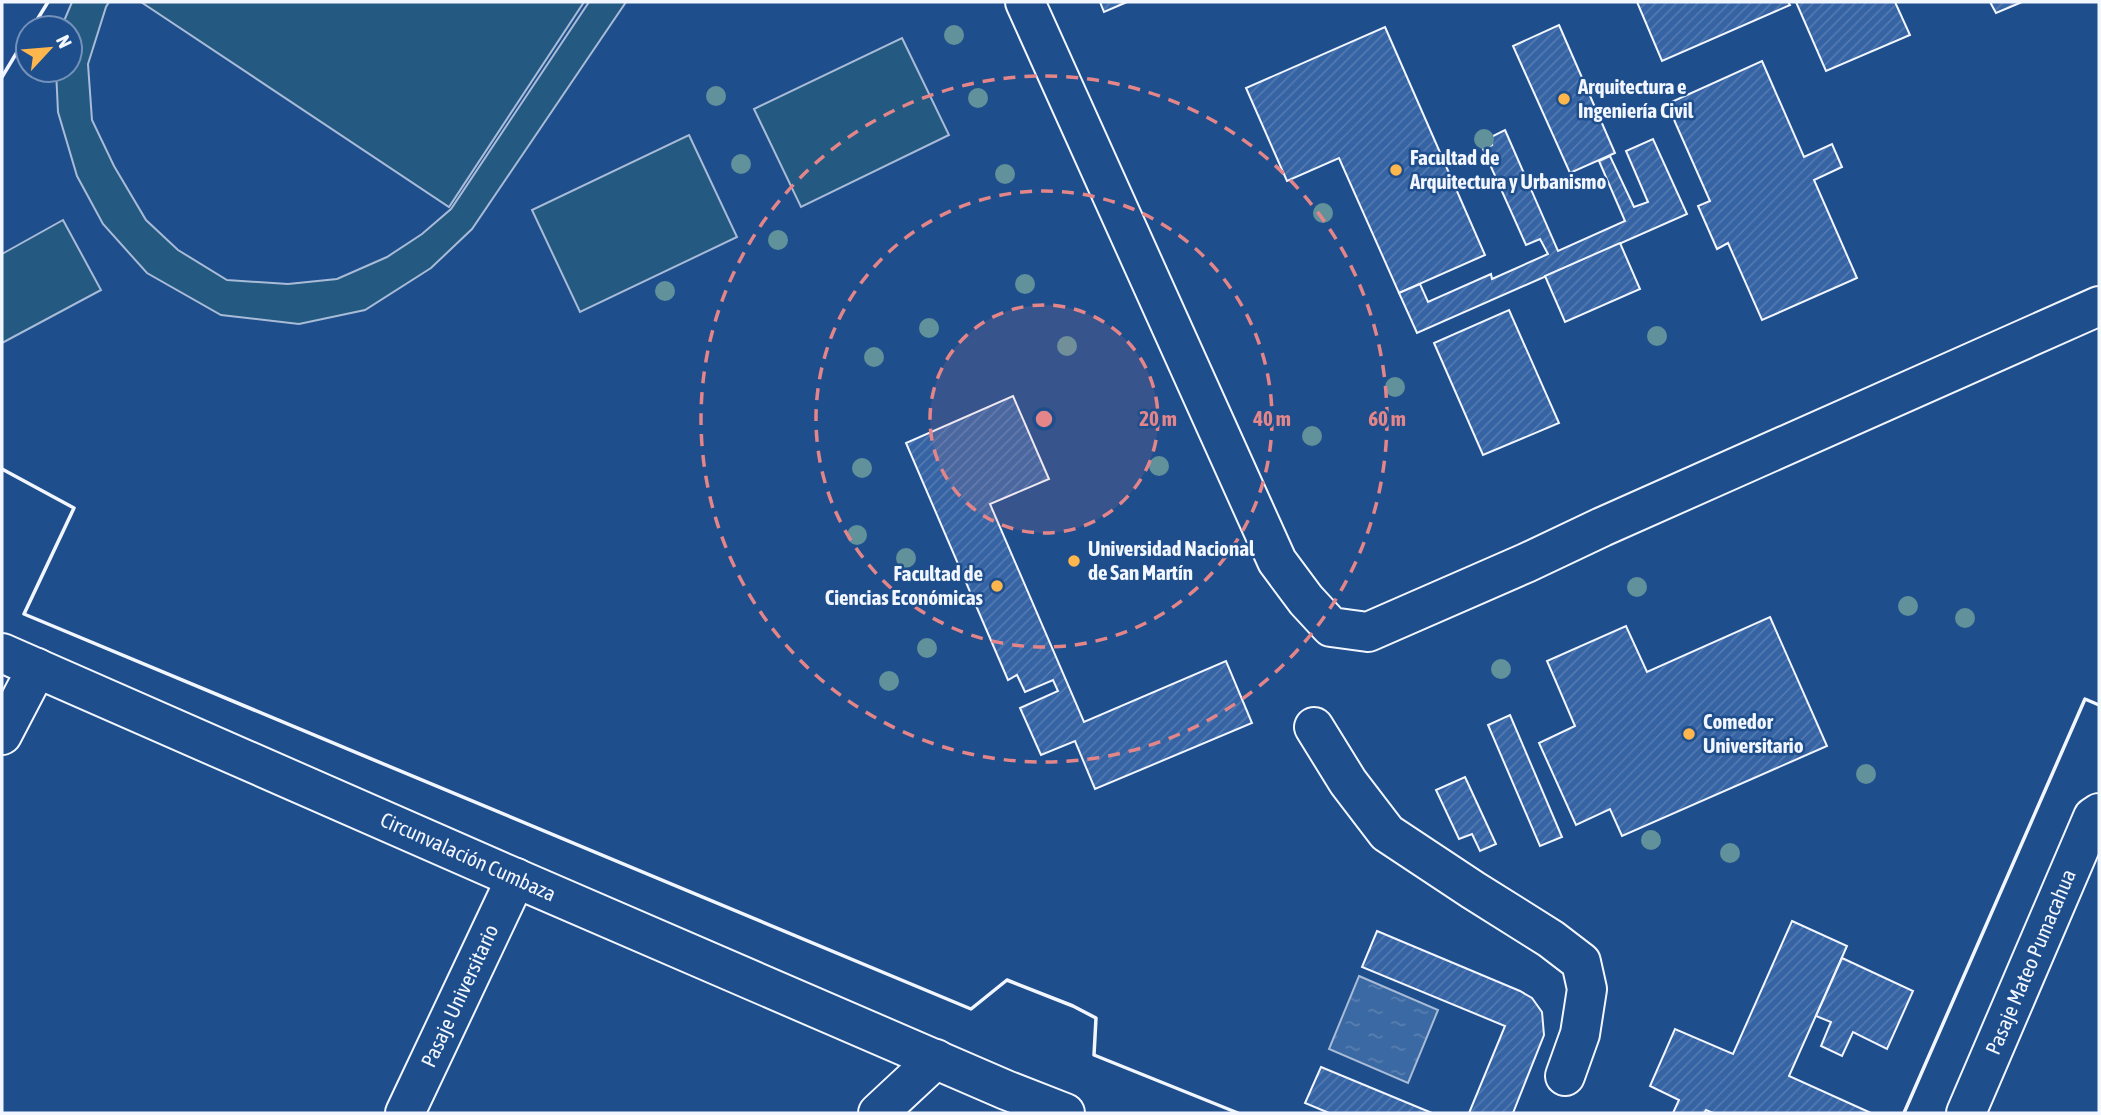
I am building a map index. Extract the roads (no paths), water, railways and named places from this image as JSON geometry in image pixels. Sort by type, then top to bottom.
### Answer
[{"type":"street","points":[[1025,2],[1277,561],[1306,600],[1331,627],[1368,632],[2099,306]]},
{"type":"street","name":"Circunvalación Cumbaza","points":[[2,653],[936,1059],[993,1102],[1065,1113]]},
{"type":"street","points":[[2,735],[37,668]]},
{"type":"street","points":[[1314,727],[1348,782],[1387,833],[1551,939],[1581,962],[1587,989],[1580,1034],[1565,1076]]},
{"type":"street","name":"Pasaje Mateo Pumacahua","points":[[1966,1113],[2093,817],[2099,813]]},
{"type":"street","name":"Pasaje Universitario","points":[[405,1113],[516,878]]},
{"type":"street","points":[[878,1113],[936,1059]]},
{"type":"water","points":[[1359,976],[1438,1010],[1408,1083],[1329,1049]]},
{"type":"place","name":"Arquitectura e Ingeniería Civil","points":[[1564,99]]},
{"type":"place","name":"Facultad de Arquitectura y Urbanismo","points":[[1396,170]]},
{"type":"place","name":"Universidad Nacional de San Martín","points":[[1074,561]]},
{"type":"place","name":"Facultad de Ciencias Económicas","points":[[997,586]]},
{"type":"place","name":"Comedor Universitario","points":[[1689,734]]}]
